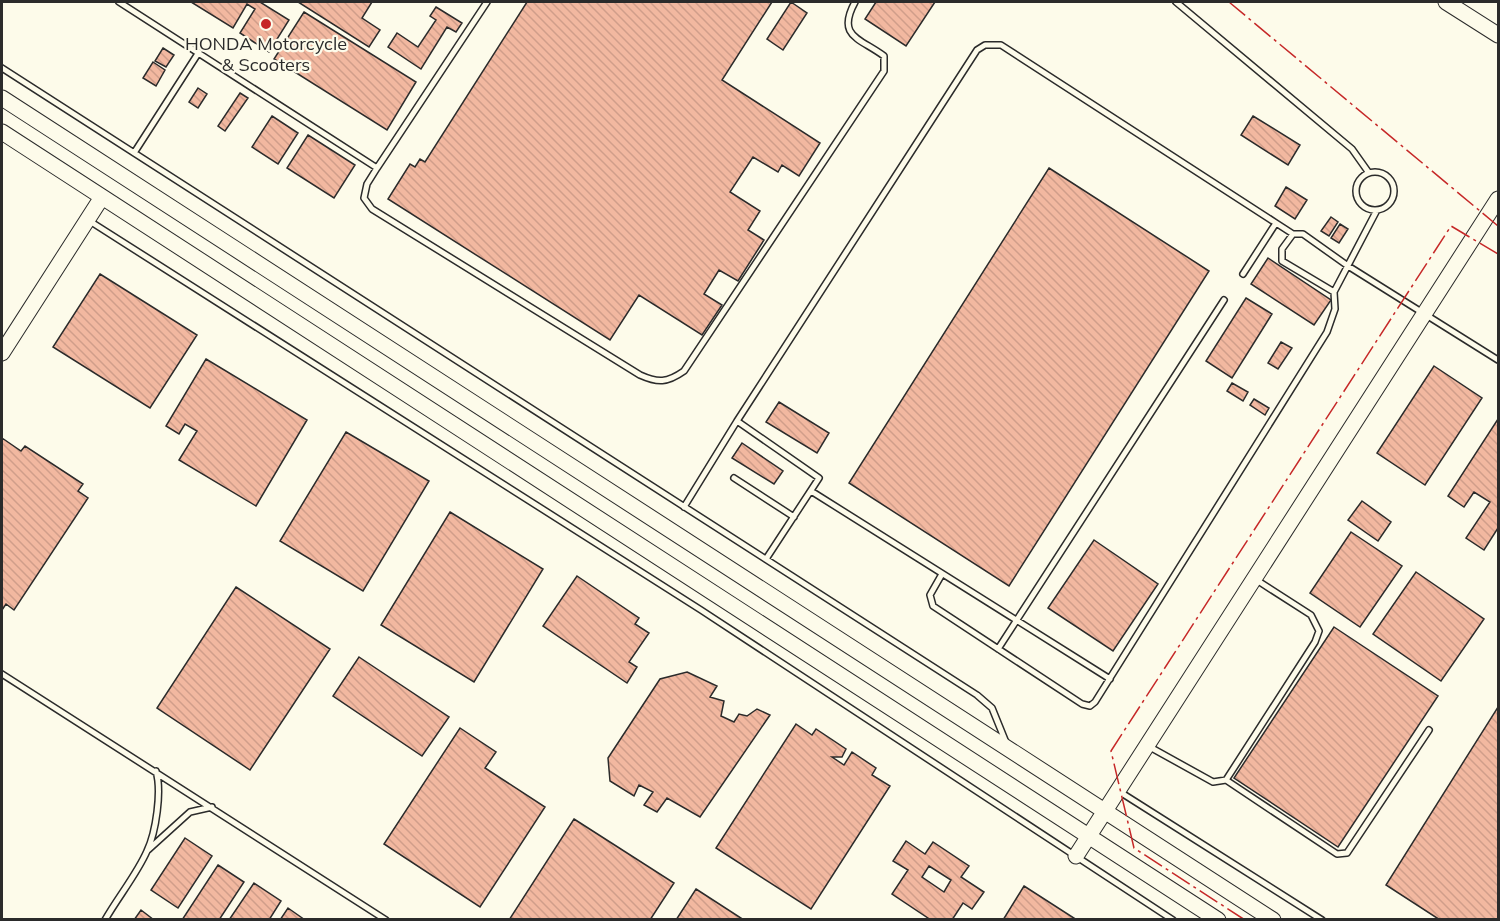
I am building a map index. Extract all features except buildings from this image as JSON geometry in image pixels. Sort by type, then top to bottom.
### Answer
[{"type":"street","points":[[1446,2],[1498,35]]},
{"type":"street","points":[[2,98],[1273,920]]},
{"type":"street","points":[[2,132],[1218,920]]},
{"type":"street","points":[[2,353],[102,197]]},
{"type":"street","points":[[1076,856],[1498,199]]},
{"type":"lane","points":[[119,2],[377,168]]},
{"type":"lane","points":[[487,2],[377,168],[364,191],[364,198],[372,209],[640,375],[657,382],[671,380],[684,371],[884,71],[884,56],[854,37],[848,27],[847,20],[855,2]]},
{"type":"lane","points":[[1176,2],[1352,149],[1369,173]]},
{"type":"lane","points":[[684,507],[737,421],[977,51],[985,45],[1002,45],[1293,234],[1303,234],[1348,266],[1424,311],[1498,360]]},
{"type":"lane","points":[[134,153],[199,52]]},
{"type":"lane","points":[[2,68],[977,695],[992,708],[1009,749]]},
{"type":"lane","points":[[1379,172],[1389,178],[1394,187],[1393,198],[1387,206],[1377,210],[1366,208],[1359,200],[1356,189],[1360,179],[1369,173],[1379,172]]},
{"type":"lane","points":[[942,574],[930,595],[933,606],[1082,704],[1090,706],[1095,702],[1327,332],[1335,309],[1334,292],[1377,210]]},
{"type":"lane","points":[[87,220],[702,610],[1173,920]]},
{"type":"lane","points":[[1243,274],[1276,223]]},
{"type":"lane","points":[[1293,234],[1282,249],[1282,261],[1334,292]]},
{"type":"lane","points":[[998,649],[1224,300]]},
{"type":"lane","points":[[737,421],[815,473],[819,478],[766,560]]},
{"type":"lane","points":[[734,478],[794,517]]},
{"type":"lane","points":[[811,491],[942,574],[1017,618],[1110,679]]},
{"type":"lane","points":[[1226,780],[1316,642],[1319,631],[1311,615],[1253,578]]},
{"type":"lane","points":[[2,674],[386,920]]},
{"type":"lane","points":[[1146,745],[1213,782],[1226,780],[1337,854],[1347,853],[1429,730]]},
{"type":"lane","points":[[148,850],[160,784],[156,771]]},
{"type":"lane","points":[[1118,790],[1322,920]]},
{"type":"lane","points":[[105,920],[148,850],[190,812],[212,807]]},
{"type":"power","points":[[1229,2],[1498,226]]},
{"type":"power","points":[[1245,920],[1134,848],[1111,751],[1451,226],[1498,254]]},
{"type":"place","name":"HONDA Motorcycle & Scooters","points":[[266,24]]}]
